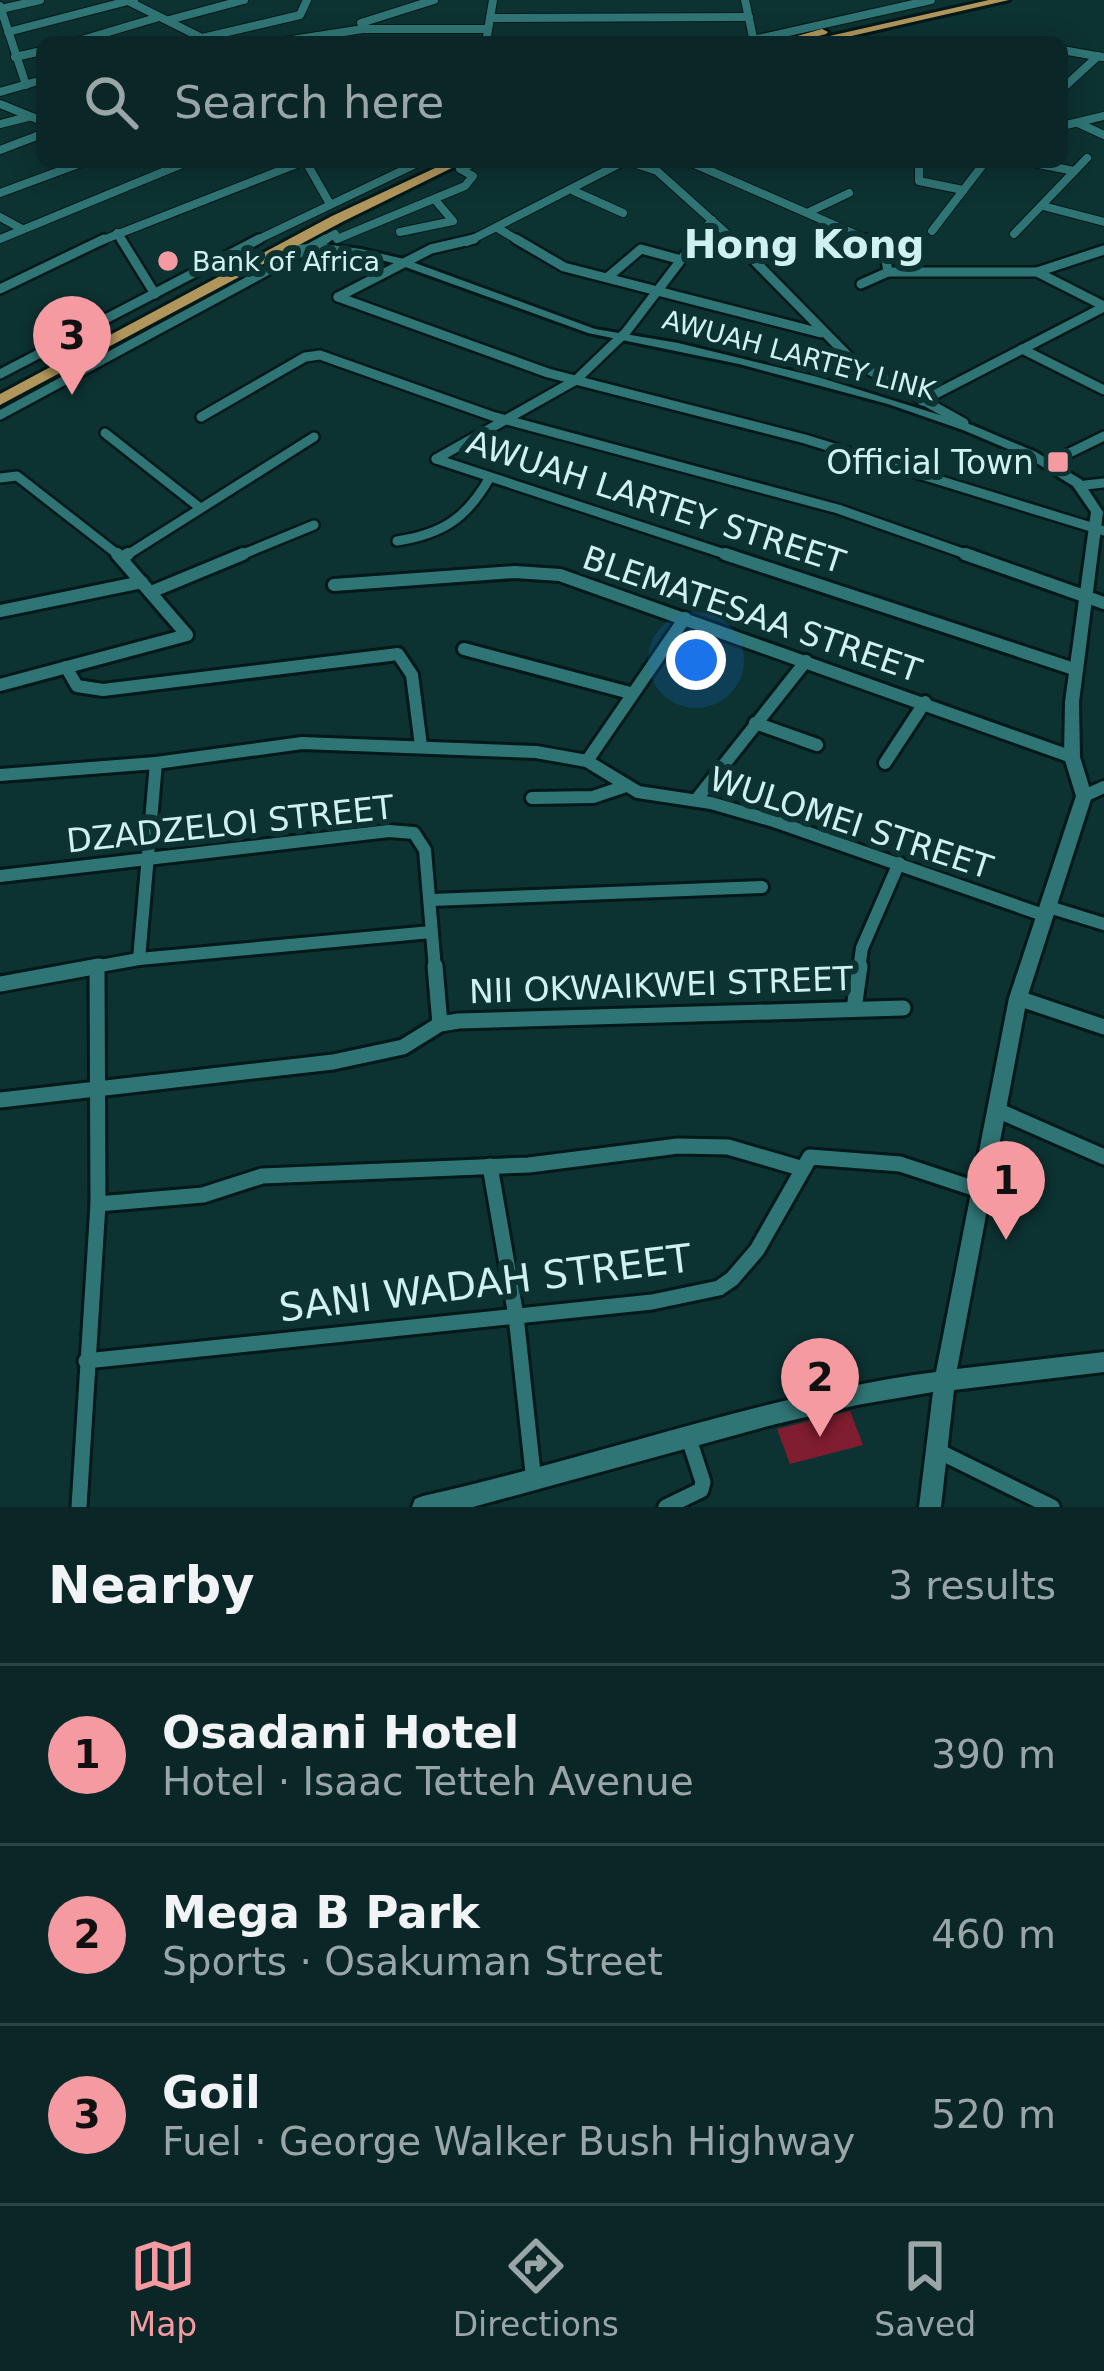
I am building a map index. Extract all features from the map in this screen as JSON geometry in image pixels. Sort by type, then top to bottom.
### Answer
[{"type":"highway","points":[[806,36],[966,0]]},
{"type":"highway","points":[[837,36],[1002,0]]},
{"type":"highway","points":[[0,388],[314,220],[422,168]]},
{"type":"highway","points":[[0,400],[447,168]]},
{"type":"street","points":[[26,85],[0,8],[40,0]]},
{"type":"street","points":[[97,36],[244,0]]},
{"type":"street","points":[[211,36],[300,15],[307,0]]},
{"type":"street","points":[[327,36],[434,0]]},
{"type":"street","points":[[487,36],[493,0]]},
{"type":"street","points":[[745,0],[752,36]]},
{"type":"street","points":[[775,36],[931,0]]},
{"type":"street","points":[[8,32],[132,1],[198,36]]},
{"type":"street","points":[[490,18],[749,17]]},
{"type":"street","points":[[330,36],[363,28],[488,29]]},
{"type":"street","points":[[1068,51],[1101,57]]},
{"type":"street","points":[[15,57],[36,52]]},
{"type":"street","points":[[1068,84],[1101,57]]},
{"type":"street","points":[[0,92],[36,82]]},
{"type":"street","points":[[0,104],[36,116]]},
{"type":"street","points":[[0,124],[30,116]]},
{"type":"street","points":[[1068,124],[1104,116]]},
{"type":"street","points":[[1077,122],[1104,135]]},
{"type":"street","points":[[0,150],[36,136]]},
{"type":"street","points":[[1014,234],[1087,158]]},
{"type":"street","points":[[0,193],[68,168]]},
{"type":"street","points":[[0,239],[172,168]]},
{"type":"street","points":[[0,289],[117,233],[288,168]]},
{"type":"street","points":[[307,168],[336,228]]},
{"type":"street","points":[[336,228],[412,168]]},
{"type":"street","points":[[0,374],[155,294],[336,228],[436,201],[473,176],[462,168]]},
{"type":"street","points":[[616,168],[499,229],[399,263],[338,297],[436,336],[576,380],[806,439],[1100,530]]},
{"type":"street","points":[[647,168],[657,171],[779,282],[853,361],[964,423]]},
{"type":"street","points":[[704,168],[884,247],[889,272]]},
{"type":"street","points":[[919,168],[919,181],[962,190]]},
{"type":"street","points":[[932,231],[980,168]]},
{"type":"street","points":[[1060,168],[1071,170]]},
{"type":"street","points":[[574,191],[623,213]]},
{"type":"street","points":[[809,212],[849,193]]},
{"type":"street","points":[[400,232],[453,221],[436,201]]},
{"type":"street","points":[[1043,206],[1104,222]]},
{"type":"street","points":[[0,217],[22,229]]},
{"type":"street","name":"AWUAH LARTEY STREET","points":[[712,220],[621,337],[576,380],[436,458],[1074,669]]},
{"type":"street","name":"AWUAH LARTEY LINK","points":[[285,248],[315,244],[336,228],[399,263],[540,314],[964,423],[1051,462],[1085,485]]},
{"type":"street","points":[[499,229],[564,267],[823,333]]},
{"type":"street","points":[[117,233],[155,294]]},
{"type":"street","points":[[0,415],[315,244]]},
{"type":"street","points":[[608,277],[641,250],[678,259]]},
{"type":"street","points":[[861,284],[889,272],[1037,272],[1104,250]]},
{"type":"street","points":[[1037,272],[1104,306]]},
{"type":"street","points":[[922,401],[1104,306]]},
{"type":"street","points":[[1022,349],[1104,390]]},
{"type":"street","points":[[201,417],[305,357],[320,355],[506,419],[838,509],[1104,604]]},
{"type":"street","points":[[105,433],[199,507]]},
{"type":"street","points":[[122,558],[314,436]]},
{"type":"street","points":[[1051,462],[1104,436]]},
{"type":"street","points":[[0,478],[16,476],[122,558],[187,632],[185,637],[0,686]]},
{"type":"street","points":[[397,542],[446,531],[471,509],[490,477]]},
{"type":"street","points":[[930,1507],[945,1379],[1018,998],[1084,796],[1072,757],[1074,669],[1100,530],[1096,503],[1085,485],[1104,483]]},
{"type":"street","points":[[0,611],[147,587],[314,525]]},
{"type":"street","name":"BLEMATESAA STREET","points":[[334,586],[542,572],[685,618],[1072,757]]},
{"type":"street","points":[[586,761],[685,618]]},
{"type":"street","points":[[464,649],[631,693]]},
{"type":"street","points":[[66,668],[77,686],[103,690],[398,654],[412,675],[421,746]]},
{"type":"street","points":[[696,800],[806,662]]},
{"type":"street","points":[[885,763],[925,702]]},
{"type":"street","points":[[755,723],[817,746]]},
{"type":"street","name":"WULOMEI STREET","points":[[0,775],[156,763],[302,743],[536,752],[586,761],[623,787],[696,800],[1048,912],[1104,924]]},
{"type":"street","points":[[140,958],[156,763]]},
{"type":"street","points":[[532,798],[607,795],[623,787]]},
{"type":"street","points":[[1084,796],[1104,787]]},
{"type":"street","name":"DZADZELOI STREET","points":[[0,875],[407,831],[423,843],[440,1024]]},
{"type":"street","points":[[854,1009],[862,948],[899,863]]},
{"type":"street","points":[[431,900],[762,887]]},
{"type":"street","points":[[0,984],[140,958],[431,932]]},
{"type":"street","points":[[79,1507],[98,1204],[98,969]]},
{"type":"street","points":[[1018,998],[1104,1027]]},
{"type":"street","name":"NII OKWAIKWEI STREET","points":[[0,1100],[333,1062],[403,1047],[440,1024],[903,1009]]},
{"type":"street","points":[[997,1110],[1104,1157]]},
{"type":"street","points":[[98,1204],[203,1195],[262,1176],[490,1166],[678,1146],[728,1147],[800,1168],[810,1157],[872,1159],[934,1173],[979,1190]]},
{"type":"street","points":[[490,1166],[516,1316],[534,1481]]},
{"type":"street","name":"SANI WADAH STREET","points":[[86,1361],[652,1302],[719,1288],[757,1250],[800,1168]]},
{"type":"street","points":[[423,1507],[820,1402],[945,1379],[1104,1362]]},
{"type":"street","points":[[666,1507],[701,1490],[703,1481],[689,1438]]},
{"type":"street","points":[[940,1452],[1052,1507]]},
{"type":"shaded area","points":[[850,1411],[863,1445],[790,1464],[777,1429]]},
{"type":"place","name":"Bank of Africa","points":[[168,261]]},
{"type":"place","name":"Goil","points":[[72,395]]},
{"type":"place","name":"Official Town","points":[[1058,462]]},
{"type":"place","name":"Osadani Hotel","points":[[1006,1240]]},
{"type":"place","name":"Mega B Park","points":[[820,1437]]},
{"type":"district","name":"Hong Kong","points":[[804,244]]}]
